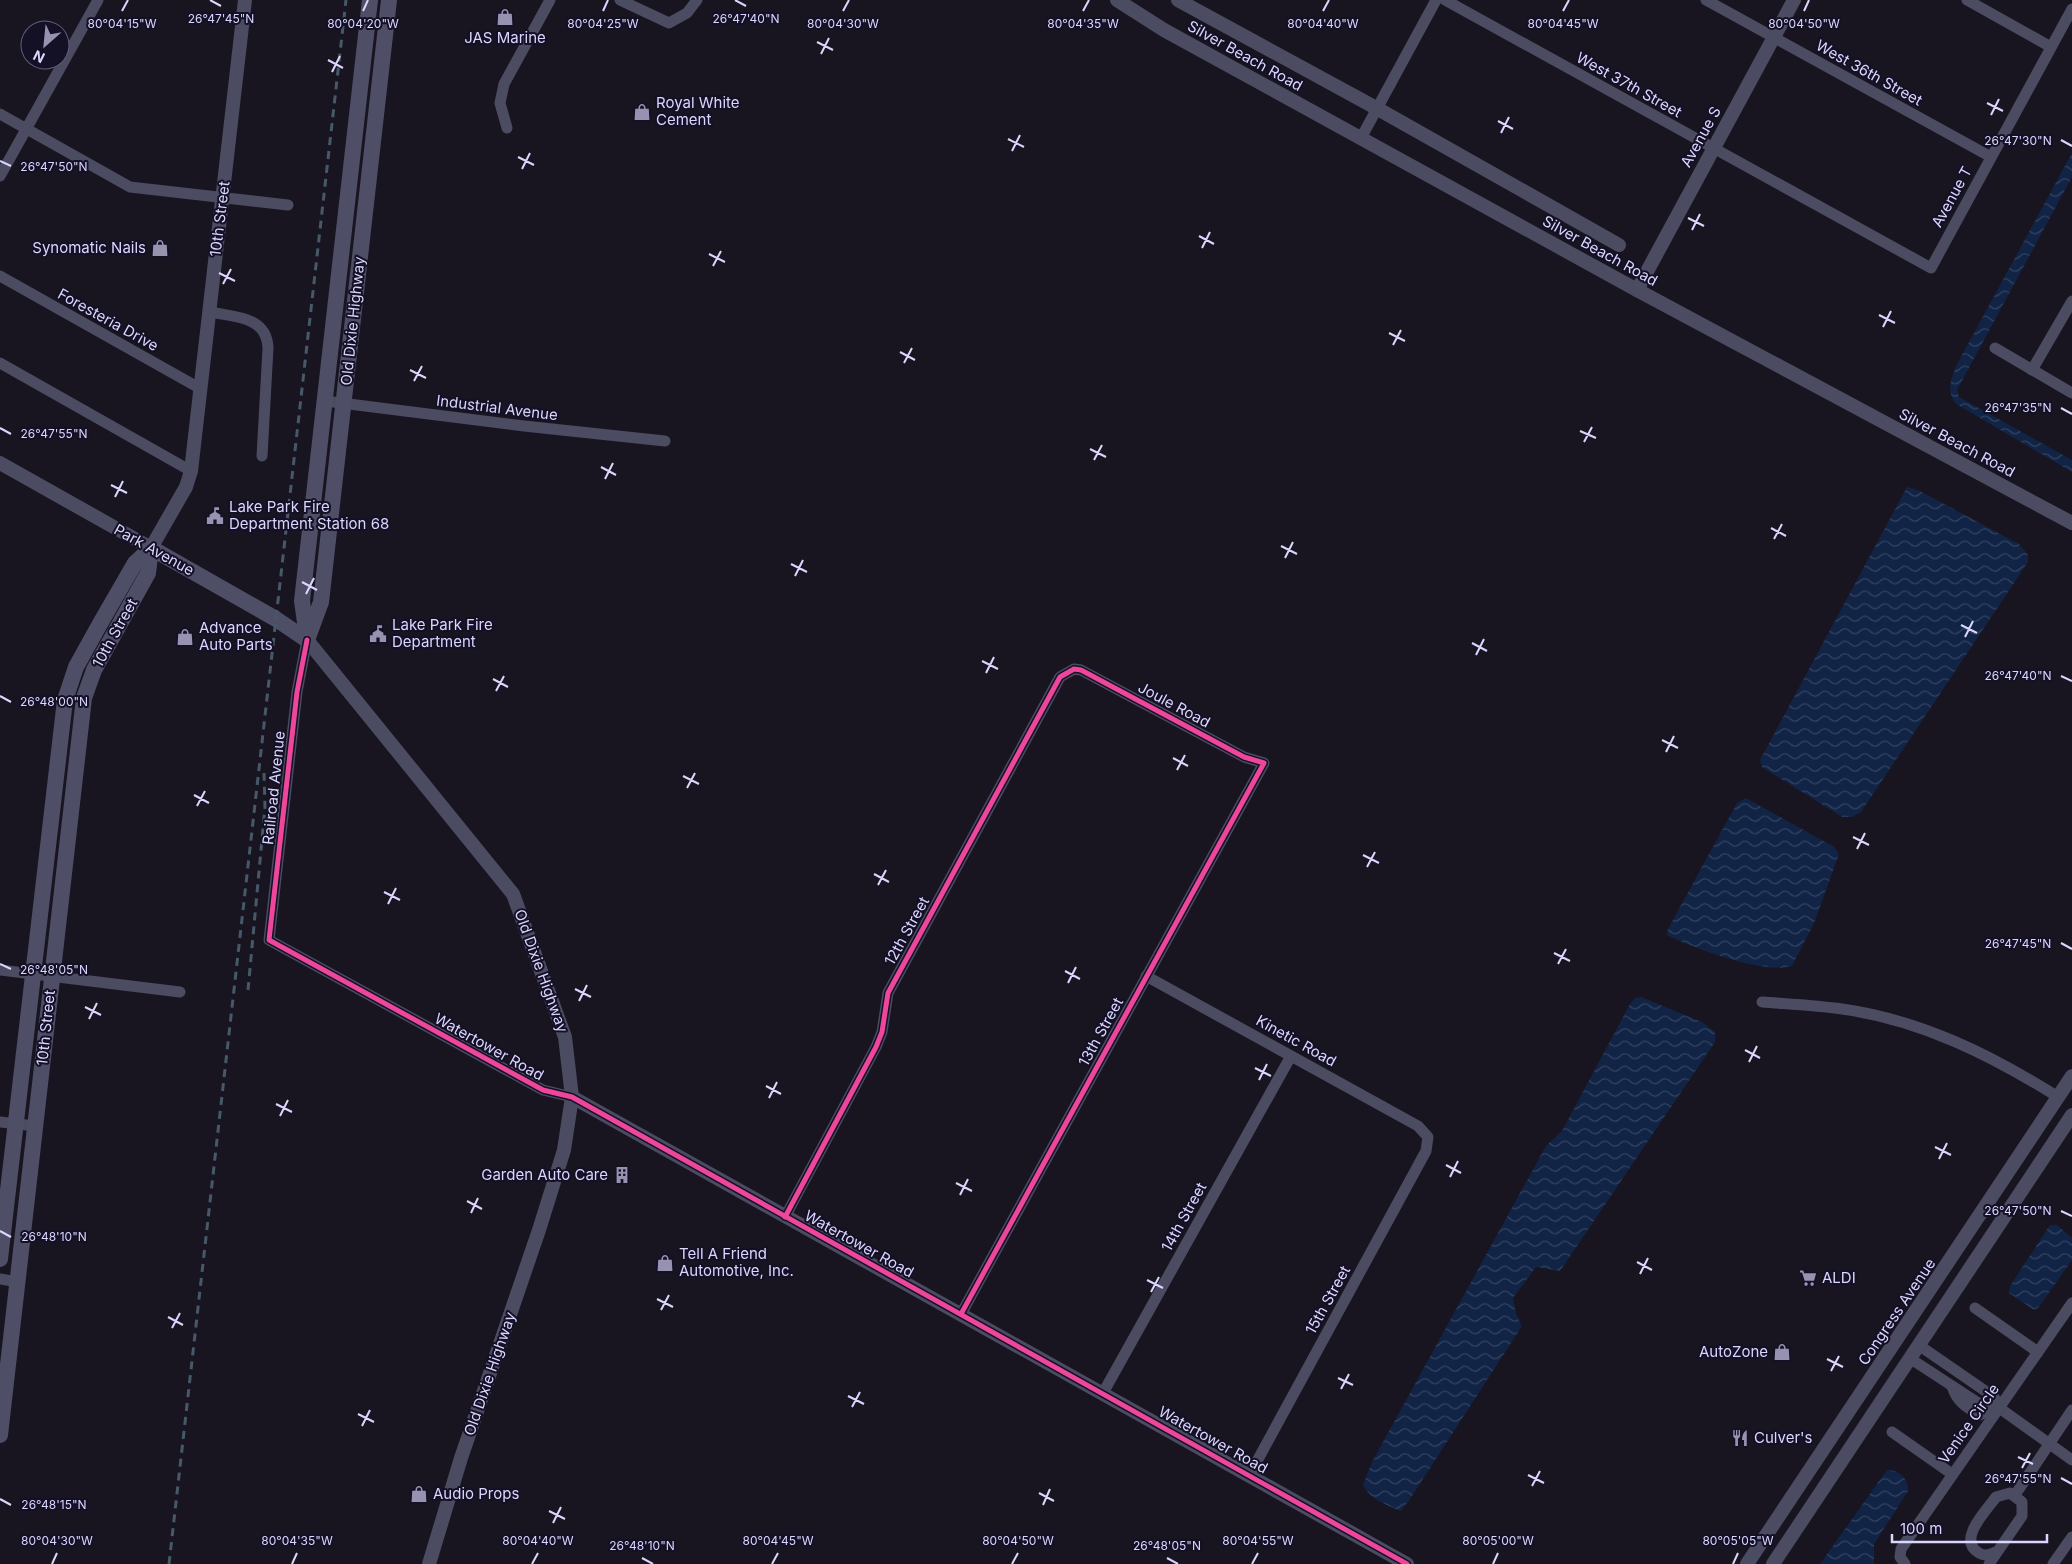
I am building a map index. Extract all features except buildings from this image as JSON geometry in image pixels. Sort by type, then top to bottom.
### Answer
[{"type":"main road","name":"Old Dixie Highway","points":[[307,640],[302,601],[370,0]]},
{"type":"main road","name":"Old Dixie Highway","points":[[307,640],[321,602],[389,0]]},
{"type":"main road","name":"Park Avenue","points":[[152,548],[276,619],[307,640]]},
{"type":"main road","name":"10th Street","points":[[0,1259],[8,1123],[34,974],[67,692],[76,667],[135,563],[152,548]]},
{"type":"main road","name":"10th Street","points":[[0,1435],[84,698],[94,670],[148,573],[152,548]]},
{"type":"street","points":[[0,176],[97,0]]},
{"type":"street","name":"10th Street","points":[[152,548],[186,487],[191,471],[245,0]]},
{"type":"street","points":[[507,128],[500,103],[504,84],[550,0]]},
{"type":"street","points":[[620,0],[669,24],[687,13],[697,0]]},
{"type":"street","name":"Silver Beach Road","points":[[1117,0],[1164,30],[1637,290],[2072,523]]},
{"type":"street","name":"Silver Beach Road","points":[[1178,0],[1378,109],[1619,245]]},
{"type":"street","points":[[1361,138],[1436,0]]},
{"type":"street","name":"West 37th Street","points":[[1445,0],[1931,268]]},
{"type":"street","name":"West 36th Street","points":[[1706,0],[1991,158]]},
{"type":"street","name":"Avenue S","points":[[1637,290],[1794,0]]},
{"type":"street","points":[[1966,0],[2052,47]]},
{"type":"street","name":"Avenue T","points":[[1931,268],[2072,9]]},
{"type":"street","points":[[0,114],[130,187],[288,205]]},
{"type":"street","name":"Foresteria Drive","points":[[0,276],[201,389]]},
{"type":"street","points":[[2032,370],[2072,301]]},
{"type":"street","points":[[210,312],[254,322],[265,332],[268,348],[262,456]]},
{"type":"street","points":[[1995,348],[2072,393]]},
{"type":"street","points":[[0,363],[191,471]]},
{"type":"street","name":"Industrial Avenue","points":[[325,401],[665,441]]},
{"type":"street","name":"Park Avenue","points":[[0,463],[152,548]]},
{"type":"street","name":"Railroad Avenue","points":[[269,940],[297,692],[307,640]]},
{"type":"street","name":"Old Dixie Highway","points":[[307,640],[513,894],[566,1037],[572,1097],[562,1155],[459,1465],[429,1564]]},
{"type":"street","name":"Joule Road","points":[[1074,669],[1089,674],[1244,756],[1264,763]]},
{"type":"street","name":"12th Street","points":[[785,1217],[876,1047],[882,1032],[888,993],[1060,677],[1074,669]]},
{"type":"street","name":"13th Street","points":[[961,1314],[1264,763]]},
{"type":"street","name":"Watertower Road","points":[[269,940],[543,1090],[572,1097],[1250,1474],[1406,1564]]},
{"type":"street","points":[[0,970],[180,992]]},
{"type":"street","name":"Kinetic Road","points":[[1146,976],[1418,1126],[1428,1137]]},
{"type":"street","points":[[1762,1002],[1841,1008],[1884,1017],[1929,1030],[1984,1053],[2058,1097],[2072,1100]]},
{"type":"street","name":"14th Street","points":[[1103,1393],[1291,1056]]},
{"type":"street","name":"Congress Avenue","points":[[1747,1564],[2072,1076]]},
{"type":"street","points":[[1773,1564],[1920,1346],[2072,1115],[2058,1097]]},
{"type":"street","points":[[8,1123],[35,1126]]},
{"type":"street","name":"15th Street","points":[[1250,1474],[1426,1151],[1428,1137]]},
{"type":"street","points":[[0,1279],[18,1282]]},
{"type":"street","name":"Venice Circle","points":[[1904,1564],[1900,1557],[1901,1549],[1993,1409],[2038,1352],[2072,1303]]},
{"type":"street","points":[[1976,1308],[2038,1352]]},
{"type":"street","points":[[1920,1346],[1994,1397],[1993,1409]]},
{"type":"street","points":[[1911,1359],[2072,1460]]},
{"type":"street","points":[[2015,1495],[2072,1410]]},
{"type":"street","points":[[1892,1432],[1952,1474]]},
{"type":"street","points":[[1989,1564],[1998,1551],[2022,1516],[2022,1502],[2015,1495],[2003,1493],[1996,1497],[1972,1532],[1972,1546],[1977,1552],[1984,1555],[1998,1551]]},
{"type":"street","points":[[2053,1564],[2072,1537]]},
{"type":"water","points":[[2072,153],[2072,177],[1957,390],[1959,397],[2072,460],[2072,472],[1956,404],[1950,390],[1956,366]]},
{"type":"water","points":[[1907,487],[1918,490],[2019,544],[2028,555],[2028,562],[1861,812],[1852,817],[1842,817],[1762,767],[1760,760]]},
{"type":"water","points":[[1746,798],[1834,847],[1839,854],[1814,923],[1792,966],[1780,968],[1747,964],[1694,947],[1667,935],[1668,929],[1737,803]]},
{"type":"water","points":[[1641,997],[1702,1022],[1715,1032],[1715,1042],[1560,1271],[1536,1267],[1513,1298],[1516,1314],[1522,1326],[1408,1502],[1401,1511],[1384,1504],[1374,1498],[1363,1485],[1372,1462],[1546,1146],[1562,1131],[1630,1004],[1635,998]]},
{"type":"water","points":[[2050,1225],[2057,1225],[2072,1238],[2072,1260],[2038,1308],[2034,1310],[2009,1293],[2010,1286]]},
{"type":"water","points":[[1887,1470],[1899,1473],[1905,1479],[1908,1491],[1874,1544],[1874,1564],[1820,1564]]},
{"type":"railway","points":[[169,1564],[346,0]]},
{"type":"railway","points":[[248,990],[265,807],[264,773]]},
{"type":"cycle path","points":[[307,640],[297,692],[269,940],[543,1090],[572,1097],[1407,1564]]},
{"type":"cycle path","points":[[785,1217],[876,1047],[882,1032],[888,993],[1060,677],[1074,669],[1081,670],[1244,757],[1264,763],[961,1314]]},
{"type":"place","name":"JAS Marine","points":[[505,17]]},
{"type":"place","name":"Royal White Cement","points":[[642,112]]},
{"type":"place","name":"Synomatic Nails","points":[[160,248]]},
{"type":"place","name":"Lake Park Fire Department Station 68","points":[[215,516]]},
{"type":"place","name":"Lake Park Fire Department","points":[[378,634]]},
{"type":"place","name":"Advance Auto Parts","points":[[185,637]]},
{"type":"place","name":"Garden Auto Care","points":[[622,1175]]},
{"type":"place","name":"Tell A Friend Automotive, Inc.","points":[[665,1263]]},
{"type":"place","name":"ALDI","points":[[1808,1278]]},
{"type":"place","name":"AutoZone","points":[[1782,1352]]},
{"type":"place","name":"Culver's","points":[[1740,1438]]},
{"type":"place","name":"Audio Props","points":[[419,1494]]}]
